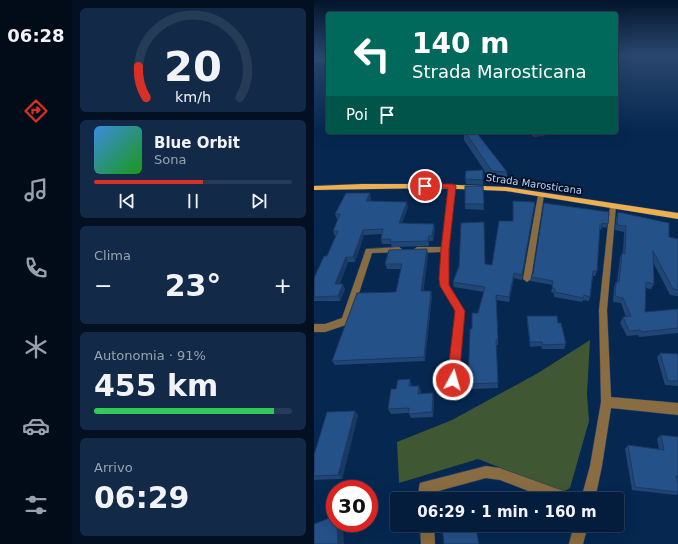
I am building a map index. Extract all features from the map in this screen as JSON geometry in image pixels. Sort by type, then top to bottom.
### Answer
[{"type":"main road","name":"Strada Marosticana","points":[[314,188],[452,186],[506,189],[678,216]]},
{"type":"street","points":[[452,186],[445,249],[445,286],[460,311],[453,380]]},
{"type":"street","points":[[527,279],[541,194]]},
{"type":"street","points":[[590,492],[596,466],[606,402],[603,310],[613,206]]},
{"type":"street","points":[[314,328],[325,328],[346,321],[369,251],[445,249]]},
{"type":"street","points":[[606,402],[678,409]]},
{"type":"street","points":[[425,492],[425,488],[486,472],[500,474],[548,492]]},
{"type":"street","points":[[427,532],[428,544]]},
{"type":"street","points":[[576,544],[579,532]]},
{"type":"green space","points":[[590,340],[587,394],[589,421],[570,488],[563,492],[478,459],[399,483],[397,442],[452,420],[538,373]]},
{"type":"building","points":[[466,134],[478,134],[507,172],[492,171]]},
{"type":"building","points":[[483,170],[483,180],[465,179],[466,171]]},
{"type":"building","points":[[465,186],[483,186],[484,204],[465,204]]},
{"type":"building","points":[[346,193],[370,193],[366,201],[407,202],[399,223],[434,224],[432,236],[429,236],[428,241],[390,242],[391,239],[381,239],[383,229],[363,230],[353,257],[346,257],[335,284],[343,284],[338,296],[314,297],[314,278],[324,256],[327,256],[338,231],[333,231],[340,214],[335,214]]},
{"type":"building","points":[[513,201],[535,202],[522,275],[514,273],[509,297],[496,295],[498,383],[468,384],[472,313],[478,313],[485,287],[453,282],[459,266],[461,223],[484,222],[485,264],[492,265],[499,221],[513,221]]},
{"type":"building","points":[[544,203],[609,212],[608,224],[602,223],[602,226],[600,225],[597,271],[593,271],[590,297],[584,295],[583,298],[555,292],[555,288],[552,288],[553,281],[531,277],[533,274]]},
{"type":"building","points":[[618,212],[669,223],[669,237],[678,239],[678,290],[673,289],[653,251],[654,284],[646,282],[645,312],[678,309],[678,328],[642,332],[640,330],[629,331],[623,317],[631,316],[623,298],[615,296],[616,282],[619,282],[622,253],[625,254],[626,226],[617,225]]},
{"type":"building","points":[[427,249],[421,291],[431,291],[424,357],[332,361],[357,293],[396,292],[402,264],[385,264],[389,250]]},
{"type":"building","points":[[527,316],[557,316],[558,323],[561,323],[566,344],[542,345],[542,342],[530,342]]},
{"type":"building","points":[[660,353],[678,354],[678,381],[668,381]]},
{"type":"building","points":[[410,379],[409,386],[419,386],[418,394],[433,393],[432,412],[409,414],[409,408],[388,409],[391,389],[396,389],[398,380]]},
{"type":"building","points":[[355,411],[338,475],[314,476],[314,455],[327,412]]},
{"type":"building","points":[[661,435],[678,437],[678,476],[676,476],[678,492],[635,487],[628,445],[664,450]]},
{"type":"building","points":[[326,519],[326,532],[337,532],[338,544],[314,544],[314,524]]},
{"type":"building","points":[[443,532],[476,532],[479,544],[444,544]]},
{"type":"route","points":[[425,186],[452,186],[445,249],[444,279],[445,286],[460,311],[453,380]]}]
